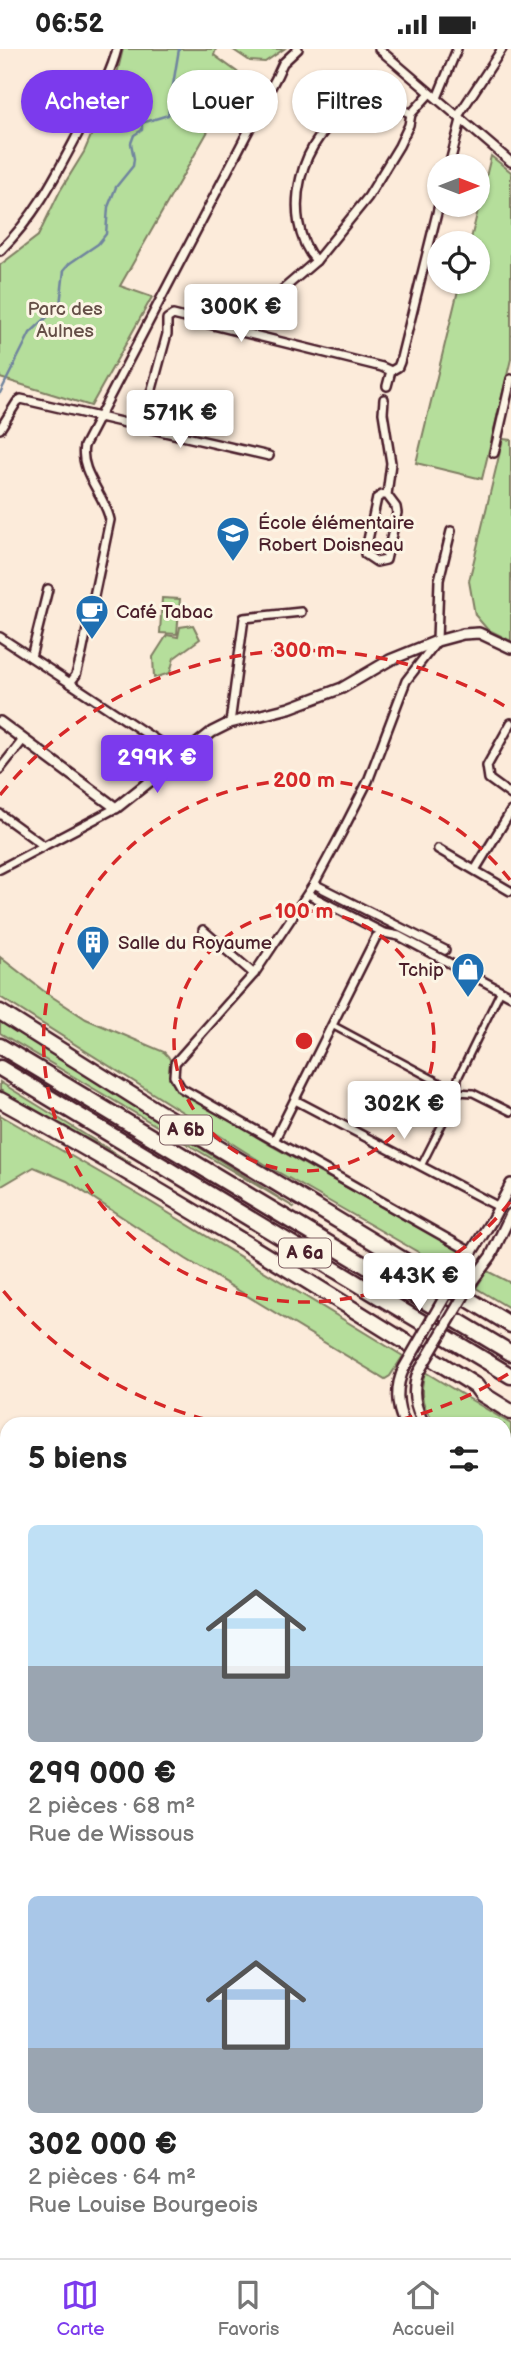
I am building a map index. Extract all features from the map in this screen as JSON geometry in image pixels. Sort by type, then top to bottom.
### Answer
[{"type":"highway","name":"A 6b","points":[[0,1011],[156,1111],[511,1325]]},
{"type":"highway","name":"A 6a","points":[[0,1046],[511,1353]]},
{"type":"highway","name":"A 6a","points":[[0,1069],[511,1376]]},
{"type":"highway","points":[[0,1100],[216,1226],[476,1386],[482,1394],[511,1412]]},
{"type":"highway","points":[[476,1386],[487,1387],[511,1401]]},
{"type":"street","points":[[0,251],[23,229],[48,193],[107,78],[117,49]]},
{"type":"street","points":[[70,683],[76,675],[82,653],[109,529],[108,509],[89,472],[83,453],[98,416],[276,76],[298,49]]},
{"type":"street","points":[[379,49],[511,162]]},
{"type":"street","points":[[245,331],[253,315],[316,261],[368,197],[399,146],[411,114],[433,96],[457,49]]},
{"type":"street","points":[[452,154],[459,118],[502,49]]},
{"type":"street","points":[[316,261],[305,248],[301,234],[297,186],[302,169],[317,141],[337,120],[353,111],[403,108],[411,114]]},
{"type":"street","points":[[387,386],[391,372],[400,362],[436,217]]},
{"type":"street","points":[[148,404],[170,315],[245,331],[391,372]]},
{"type":"street","points":[[494,453],[511,379]]},
{"type":"street","points":[[384,399],[383,413],[391,463],[387,495],[397,513],[386,560],[377,562],[365,554],[377,498],[387,495]]},
{"type":"street","points":[[0,429],[21,400],[269,456]]},
{"type":"street","points":[[452,531],[439,580],[436,641],[406,681],[368,781],[314,884],[254,974],[175,1063],[174,1076],[181,1088],[471,1252]]},
{"type":"street","points":[[31,657],[48,589]]},
{"type":"street","points":[[230,723],[244,618],[301,612]]},
{"type":"street","points":[[0,869],[116,809],[212,731],[230,723],[317,698],[352,683],[407,651],[436,641],[479,633],[511,648]]},
{"type":"street","points":[[0,637],[180,756]]},
{"type":"street","points":[[0,722],[116,809]]},
{"type":"street","points":[[511,723],[487,766],[489,779],[511,795]]},
{"type":"street","points":[[0,769],[23,740]]},
{"type":"street","points":[[475,870],[511,811]]},
{"type":"street","points":[[0,814],[44,846]]},
{"type":"street","points":[[438,849],[510,891]]},
{"type":"street","points":[[314,884],[445,950]]},
{"type":"street","points":[[307,894],[384,933],[399,936],[511,996]]},
{"type":"street","points":[[203,930],[254,974]]},
{"type":"street","points":[[274,1141],[376,937],[384,933]]},
{"type":"street","points":[[421,1166],[457,1092],[458,1078],[501,990]]},
{"type":"street","points":[[332,1025],[457,1092],[473,1093],[511,1112]]},
{"type":"street","points":[[295,1100],[499,1207]]},
{"type":"street","points":[[402,1417],[397,1394],[404,1368],[511,1184]]},
{"type":"street","points":[[422,1417],[415,1402],[414,1385],[418,1373],[473,1280],[491,1256],[511,1214]]},
{"type":"green space","name":"Parc des Aulnes","points":[[123,49],[216,49],[214,55],[234,70],[167,70],[167,133],[207,133],[120,286],[152,297],[91,406],[0,378],[0,265],[38,236],[92,133],[153,133],[153,70],[118,70]]},
{"type":"green space","points":[[232,49],[284,49],[265,62],[250,61]]},
{"type":"green space","points":[[491,156],[511,172],[511,359],[482,479],[416,463],[457,294],[490,294],[490,231],[473,231],[476,217],[490,217]]},
{"type":"green space","points":[[503,439],[511,440],[511,641],[487,629],[475,615],[469,581]]},
{"type":"green space","points":[[162,598],[180,599],[177,634],[160,633]]},
{"type":"green space","points":[[193,625],[200,639],[174,658],[170,673],[154,678],[153,657],[167,635],[178,637],[180,627]]},
{"type":"green space","points":[[0,957],[86,1019],[164,1052],[186,1094],[270,1145],[464,1253],[453,1272],[271,1168],[0,997]]},
{"type":"green space","points":[[0,1021],[295,1208],[0,1033]]},
{"type":"green space","points":[[0,1082],[131,1163],[0,1090]]},
{"type":"green space","points":[[0,1115],[144,1198],[403,1356],[385,1379],[186,1259],[67,1181],[34,1167],[0,1187]]},
{"type":"green space","points":[[487,1271],[511,1283],[511,1309],[476,1288]]},
{"type":"green space","points":[[425,1372],[499,1417],[432,1417],[423,1400]]},
{"type":"waterway","points":[[0,393],[30,333],[60,305],[64,270],[98,244],[106,234],[108,207],[116,187],[133,166],[131,143],[134,135],[142,130],[142,123],[168,115],[179,49]]},
{"type":"place","name":"École élémentaire Robert Doisneau","points":[[233,563]]},
{"type":"place","name":"Café Tabac","points":[[92,641]]},
{"type":"place","name":"Salle du Royaume","points":[[93,972]]},
{"type":"place","name":"Tchip","points":[[468,999]]}]
